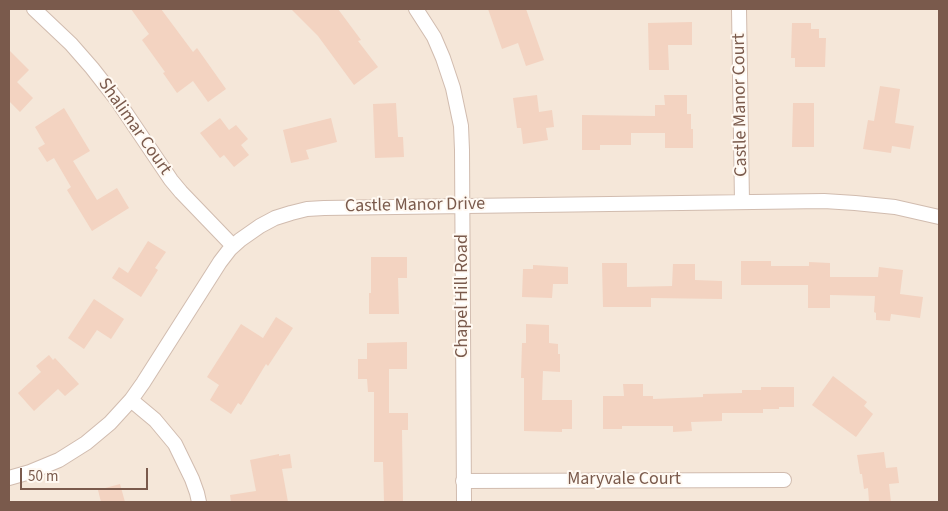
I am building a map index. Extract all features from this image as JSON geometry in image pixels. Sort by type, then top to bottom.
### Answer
[{"type":"street","name":"Shalimar Court","points":[[34,9],[71,44],[92,68],[117,100],[180,192],[233,246]]},
{"type":"street","name":"Chapel Hill Road","points":[[416,9],[434,37],[449,73],[458,111],[462,150],[464,502]]},
{"type":"street","name":"Castle Manor Court","points":[[739,9],[742,202]]},
{"type":"street","name":"Castle Manor Drive","points":[[9,478],[22,475],[72,452],[104,428],[131,400],[220,262],[233,246],[268,221],[291,212],[324,208],[840,202],[895,207],[939,217]]},
{"type":"street","points":[[131,400],[155,420],[175,444],[192,479],[198,502]]},
{"type":"street","name":"Maryvale Court","points":[[463,481],[784,480]]},
{"type":"shaded area","points":[[9,9],[939,9],[939,502],[9,502]]},
{"type":"building","points":[[131,9],[161,9],[193,52],[197,48],[226,89],[208,102],[193,81],[177,93],[163,73],[165,72],[142,40],[149,34]]},
{"type":"building","points":[[291,9],[338,9],[361,40],[358,41],[378,67],[354,85],[318,36]]},
{"type":"building","points":[[488,9],[526,9],[544,60],[526,66],[518,43],[502,49]]},
{"type":"building","points":[[692,22],[692,45],[668,45],[669,70],[649,70],[648,23]]},
{"type":"building","points":[[792,23],[811,23],[811,29],[819,29],[819,38],[826,38],[825,67],[795,67],[795,58],[791,58]]},
{"type":"building","points":[[9,50],[29,70],[17,82],[33,98],[20,112],[9,101]]},
{"type":"building","points":[[880,86],[900,89],[895,123],[914,126],[910,149],[892,146],[891,153],[863,149],[868,120],[874,121]]},
{"type":"building","points":[[537,95],[539,112],[552,110],[554,127],[546,128],[548,140],[523,144],[521,128],[517,128],[513,98]]},
{"type":"building","points":[[664,95],[687,95],[687,114],[691,114],[691,129],[693,129],[693,148],[665,148],[665,133],[631,133],[631,145],[600,145],[600,150],[582,150],[582,115],[655,116],[655,105],[665,105]]},
{"type":"building","points":[[396,103],[398,137],[403,137],[404,157],[375,158],[373,104]]},
{"type":"building","points":[[793,103],[814,103],[814,147],[792,147]]},
{"type":"building","points":[[64,108],[90,151],[73,161],[97,200],[117,188],[129,208],[92,231],[67,190],[71,187],[54,158],[47,162],[38,148],[45,144],[35,127]]},
{"type":"building","points":[[220,118],[229,130],[236,125],[248,139],[241,145],[249,155],[234,167],[224,155],[220,158],[200,133]]},
{"type":"building","points":[[331,118],[337,142],[306,150],[309,159],[291,163],[283,130]]},
{"type":"building","points":[[148,241],[166,252],[155,268],[158,270],[141,297],[112,278],[119,267],[128,273]]},
{"type":"building","points":[[371,257],[407,257],[407,278],[398,278],[399,314],[369,314]]},
{"type":"building","points":[[741,261],[771,261],[771,266],[809,266],[809,262],[830,263],[830,277],[878,277],[879,267],[903,270],[900,294],[923,297],[920,318],[891,314],[890,321],[876,320],[876,313],[874,312],[875,296],[830,295],[830,308],[808,308],[808,285],[741,285]]},
{"type":"building","points":[[602,263],[627,263],[627,287],[672,286],[673,264],[695,264],[695,280],[722,281],[722,299],[651,298],[651,307],[603,307]]},
{"type":"building","points":[[533,265],[568,267],[568,284],[553,284],[552,298],[522,297],[523,269],[533,269]]},
{"type":"building","points":[[94,299],[124,319],[111,339],[97,330],[84,349],[68,338]]},
{"type":"building","points":[[276,317],[293,328],[268,366],[266,364],[241,405],[238,403],[231,414],[210,400],[219,385],[207,377],[241,324],[263,338]]},
{"type":"building","points":[[526,324],[549,325],[549,343],[558,344],[560,372],[543,371],[542,400],[572,400],[572,429],[562,429],[562,432],[524,431],[524,378],[521,378],[522,343],[526,343]]},
{"type":"building","points":[[407,342],[407,369],[389,369],[389,413],[408,413],[408,430],[402,430],[403,502],[384,502],[383,462],[374,462],[374,392],[368,392],[367,379],[358,379],[358,359],[367,359],[367,343]]},
{"type":"building","points":[[49,355],[53,360],[55,358],[79,384],[65,396],[58,389],[34,411],[18,393],[41,372],[36,366]]},
{"type":"building","points":[[833,376],[867,402],[864,406],[873,414],[856,437],[812,405]]},
{"type":"building","points":[[623,384],[643,384],[643,396],[653,396],[653,399],[703,397],[703,394],[742,393],[742,390],[761,390],[761,387],[794,387],[794,407],[763,409],[763,413],[722,413],[722,421],[691,422],[692,431],[673,432],[673,426],[622,426],[622,429],[603,429],[603,396],[624,396]]},
{"type":"building","points":[[884,452],[886,468],[897,467],[899,483],[889,484],[891,502],[869,502],[868,488],[864,489],[857,455]]},
{"type":"building","points":[[279,454],[279,456],[290,454],[292,468],[282,469],[288,502],[231,502],[230,495],[256,491],[250,460]]},
{"type":"building","points":[[120,484],[125,502],[101,502],[98,490]]}]
